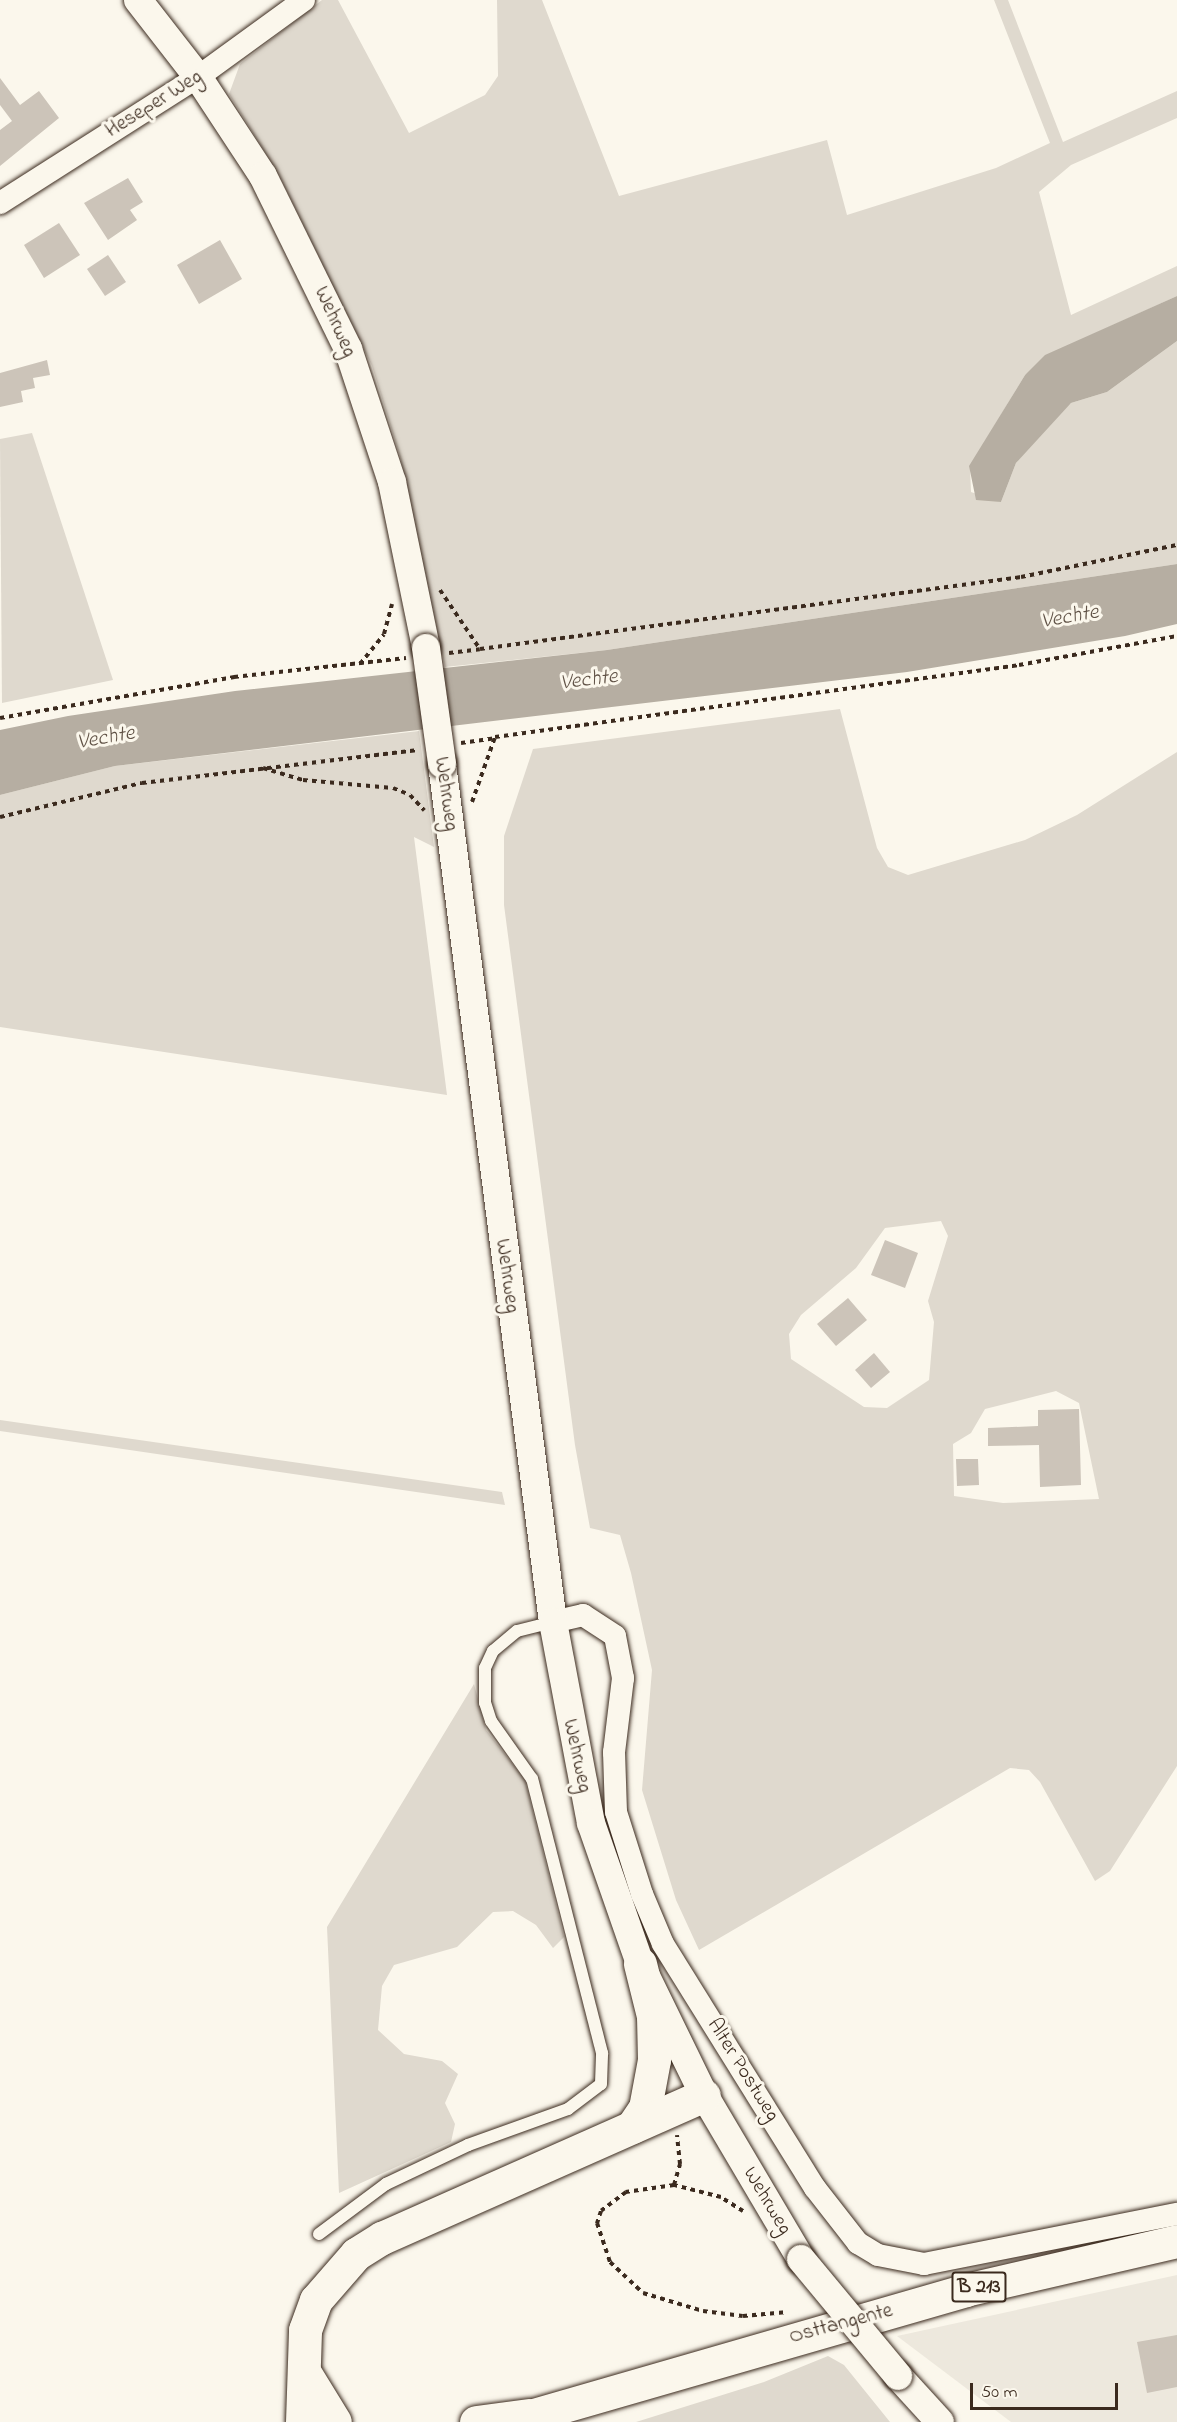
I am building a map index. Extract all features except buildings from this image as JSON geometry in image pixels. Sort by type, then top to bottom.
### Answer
[{"type":"main road","points":[[632,2127],[648,2100],[654,2060],[653,2016],[640,1964]]},
{"type":"main road","points":[[302,2422],[304,2371],[302,2346],[316,2300],[356,2254],[382,2238],[704,2095]]},
{"type":"main road","name":"Osttangente","points":[[476,2422],[529,2420],[609,2393],[965,2290],[1177,2241]]},
{"type":"main road","points":[[304,2371],[335,2422]]},
{"type":"street","name":"Wehrweg","points":[[138,0],[198,76],[263,176],[348,348],[392,482],[411,568],[426,653],[554,1622],[591,1823],[640,1964],[704,2095],[801,2259],[898,2376],[940,2422]]},
{"type":"street","name":"Heseper Weg","points":[[0,203],[198,76],[304,0]]},
{"type":"street","name":"Alter Postweg","points":[[554,1622],[583,1615],[615,1636],[623,1678],[614,1752],[615,1802],[642,1893],[663,1944],[814,2188],[858,2243],[878,2255],[931,2263],[1177,2214]]},
{"type":"lane","points":[[318,2234],[386,2184],[468,2145],[568,2109],[601,2084],[597,2033],[532,1779],[491,1721],[485,1703],[485,1668],[493,1651],[517,1631],[554,1622]]},
{"type":"path","points":[[0,718],[234,677],[360,664],[426,653],[480,649],[1021,577],[1177,545]]},
{"type":"path","points":[[411,568],[422,568],[434,581],[480,649]]},
{"type":"path","points":[[360,664],[384,634],[393,599]]},
{"type":"path","points":[[0,817],[142,783],[263,768],[439,752],[495,738],[1018,665],[1177,636]]},
{"type":"path","points":[[452,839],[470,811],[495,738]]},
{"type":"path","points":[[263,768],[303,780],[393,788],[411,795],[428,822]]},
{"type":"path","points":[[747,2214],[721,2197],[674,2185],[626,2192],[601,2211],[597,2223],[610,2262],[643,2293],[703,2311],[743,2316],[793,2312]]},
{"type":"shaded area","points":[[322,0],[338,0],[409,133],[485,95],[498,76],[497,0],[542,0],[619,196],[827,140],[847,215],[996,168],[1050,143],[994,0],[1008,0],[1063,142],[1177,91],[1177,118],[1071,165],[1039,192],[1071,315],[1177,266],[1177,296],[1076,342],[1025,375],[970,466],[971,492],[1001,502],[1016,463],[1046,424],[1071,403],[1107,392],[1177,341],[1177,564],[607,650],[445,667],[400,456],[372,366],[279,175],[229,94],[240,64]]},
{"type":"shaded area","points":[[32,433],[113,680],[2,703],[0,439]]},
{"type":"shaded area","points":[[840,709],[877,848],[888,867],[908,875],[1025,840],[1077,815],[1177,752],[1177,1766],[1110,1871],[1095,1881],[1040,1782],[1029,1770],[1010,1768],[699,1950],[676,1900],[642,1790],[652,1670],[631,1573],[620,1535],[590,1528],[575,1445],[504,905],[504,836],[533,749]],"holes":[[[941,1221],[948,1236],[928,1301],[934,1322],[929,1380],[887,1408],[864,1407],[791,1359],[789,1334],[801,1315],[856,1268],[885,1228]],[[1056,1391],[1079,1403],[1099,1499],[1003,1503],[954,1496],[953,1444],[971,1433],[985,1409]]]},
{"type":"shaded area","points":[[419,731],[434,847],[414,837],[447,1095],[0,1027],[0,795],[115,766]]},
{"type":"shaded area","points":[[0,1420],[502,1492],[505,1505],[0,1431]]},
{"type":"shaded area","points":[[474,1684],[486,1730],[525,1780],[564,1937],[553,1948],[536,1925],[513,1911],[493,1912],[457,1947],[394,1965],[382,1986],[378,2030],[404,2054],[442,2061],[458,2074],[445,2103],[455,2124],[451,2142],[339,2193],[327,1927]]},
{"type":"shaded area","points":[[1177,2275],[1177,2422],[1011,2422],[897,2336]]},
{"type":"shaded area","points":[[828,2356],[844,2365],[890,2422],[636,2422],[764,2382]]},
{"type":"water","points":[[1177,296],[1177,341],[1107,392],[1071,403],[1016,463],[1001,502],[976,500],[969,466],[1025,375],[1045,355]]},
{"type":"water","name":"Vechte","points":[[1177,564],[1177,624],[1125,636],[907,672],[115,766],[0,795],[0,730],[68,716],[235,691],[607,650]]}]
